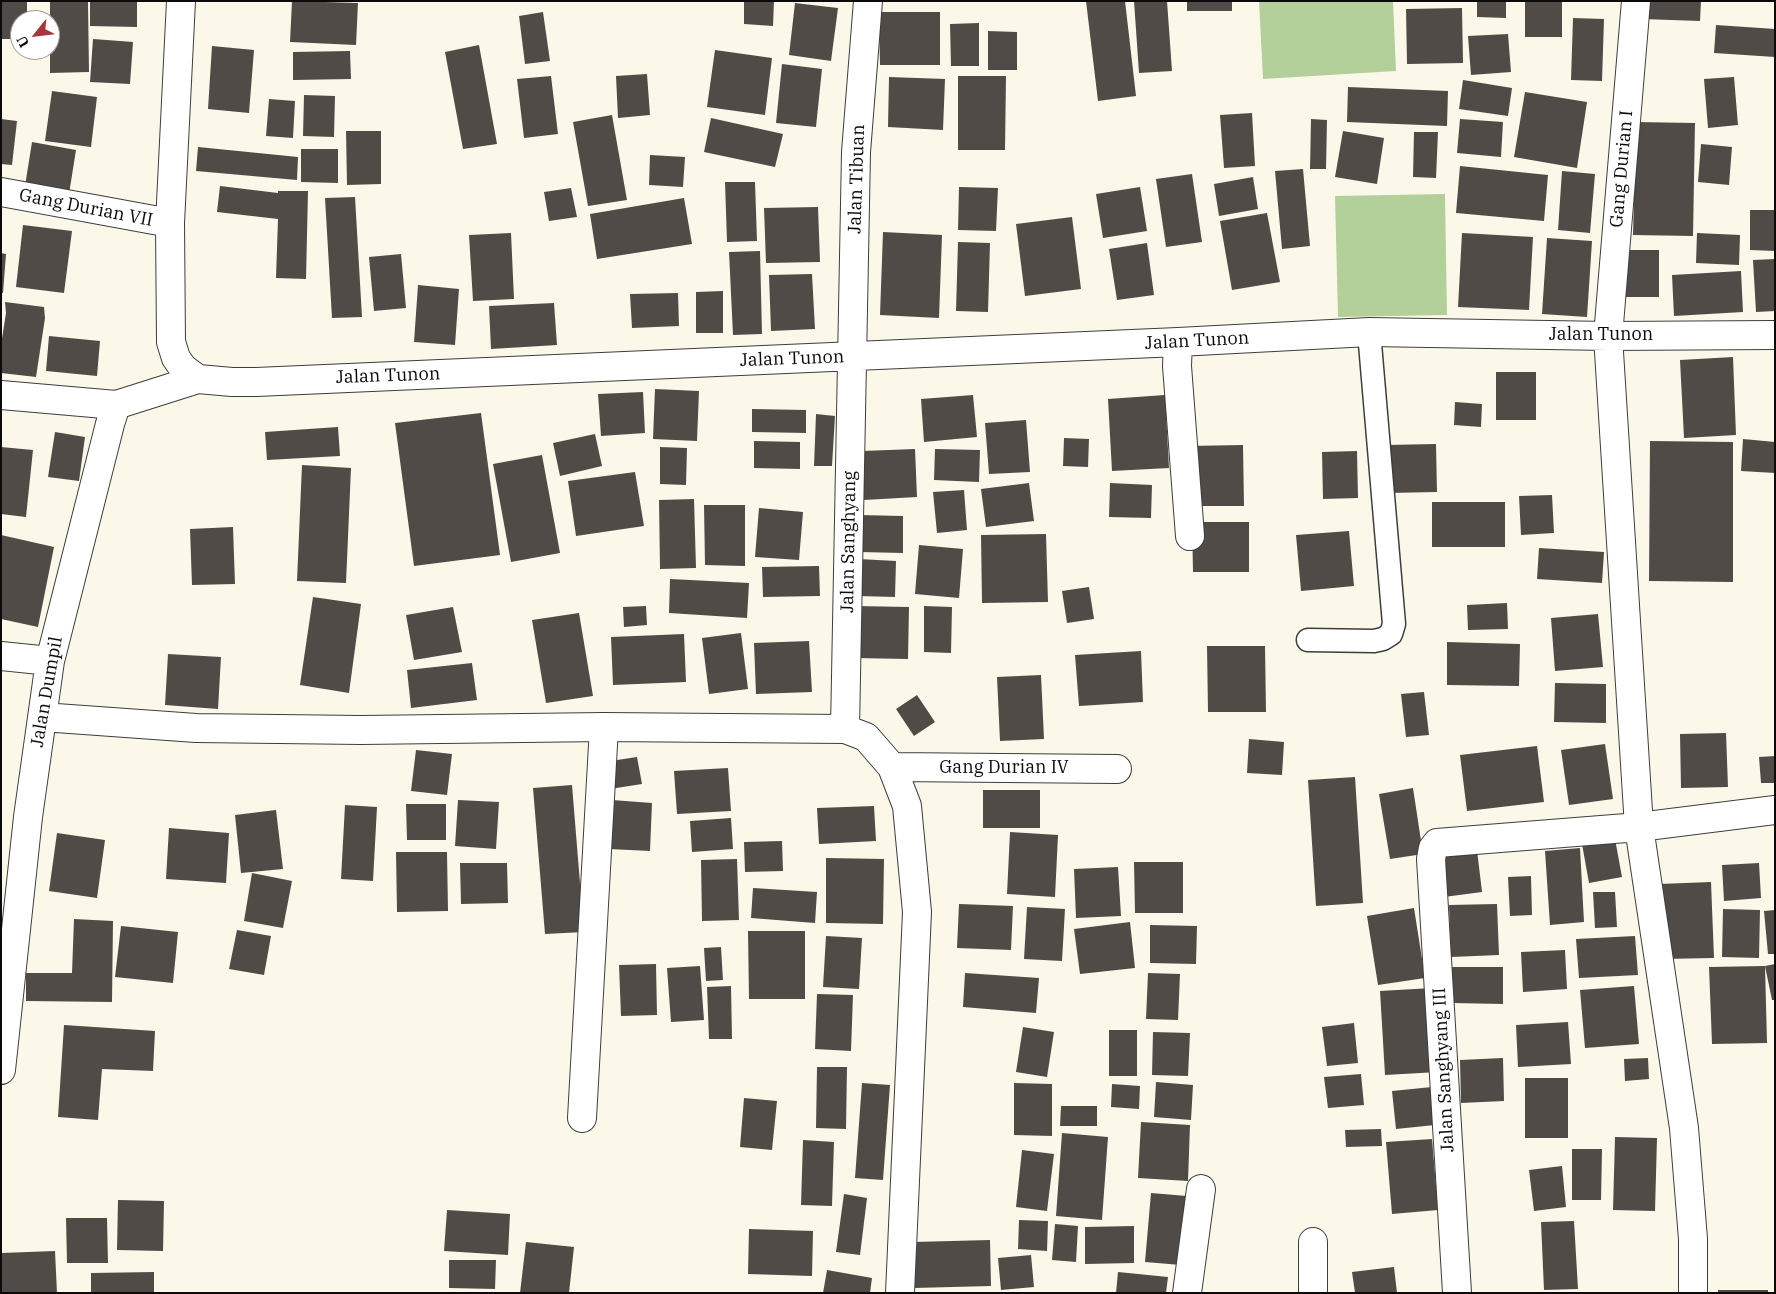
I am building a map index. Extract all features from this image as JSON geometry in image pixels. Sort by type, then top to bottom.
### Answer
[{"type":"street","points":[[181,1],[170,224],[171,342],[176,358],[183,368],[198,379]]},
{"type":"street","name":"Jalan Tibuan","points":[[852,356],[856,152],[868,1]]},
{"type":"street","name":"Gang Durian I","points":[[1636,1],[1608,336],[1639,827],[1684,1128],[1693,1239],[1693,1293]]},
{"type":"street","name":"Gang Durian VII","points":[[1,192],[170,224]]},
{"type":"street","name":"Jalan Tunon","points":[[198,379],[256,382],[1369,332],[1608,336],[1775,335]]},
{"type":"street","points":[[1178,342],[1177,366],[1190,536]]},
{"type":"street","name":"Jalan Sanghyang","points":[[845,729],[852,356]]},
{"type":"street","points":[[1,395],[116,405],[198,379]]},
{"type":"street","name":"Jalan Dumpil","points":[[1,1070],[28,817],[50,661],[116,405]]},
{"type":"street","points":[[1,656],[50,661]]},
{"type":"street","points":[[42,717],[196,728],[361,730],[604,727],[845,729],[866,737],[892,767],[907,806],[917,912],[900,1293]]},
{"type":"street","points":[[582,1118],[604,727]]},
{"type":"street","name":"Gang Durian IV","points":[[892,767],[1117,769]]},
{"type":"street","points":[[1639,827],[1775,810]]},
{"type":"street","name":"Jalan Sanghyang III","points":[[1457,1293],[1431,859],[1432,848],[1437,843],[1639,827]]},
{"type":"street","points":[[1188,1293],[1201,1189]]},
{"type":"street","points":[[1313,1242],[1313,1293]]},
{"type":"lane","points":[[1308,640],[1374,641],[1384,639],[1391,634],[1394,624],[1369,332]]},
{"type":"green space","points":[[1259,1],[1393,1],[1396,71],[1263,79]]},
{"type":"green space","points":[[1445,194],[1447,315],[1338,317],[1335,196]]},
{"type":"building","points":[[1,1],[27,1],[27,10],[10,10],[10,39],[1,39]]},
{"type":"building","points":[[50,1],[88,1],[89,72],[50,73],[50,60],[60,60],[60,10],[50,10]]},
{"type":"building","points":[[90,1],[137,1],[137,27],[90,26]]},
{"type":"building","points":[[292,1],[358,3],[356,45],[290,42]]},
{"type":"building","points":[[744,1],[774,1],[773,26],[744,24]]},
{"type":"building","points":[[1086,1],[1125,1],[1136,96],[1098,101]]},
{"type":"building","points":[[1134,1],[1167,1],[1172,71],[1139,73]]},
{"type":"building","points":[[1187,1],[1232,1],[1232,11],[1187,11]]},
{"type":"building","points":[[1477,1],[1506,1],[1506,18],[1477,17]]},
{"type":"building","points":[[1525,1],[1562,1],[1562,37],[1525,37]]},
{"type":"building","points":[[1643,1],[1701,1],[1700,21],[1642,19]]},
{"type":"building","points":[[795,3],[838,8],[831,61],[789,55]]},
{"type":"building","points":[[1462,8],[1463,63],[1407,64],[1406,9]]},
{"type":"building","points":[[543,12],[550,61],[525,64],[519,16]]},
{"type":"building","points":[[879,12],[940,12],[940,65],[880,65]]},
{"type":"building","points":[[1573,18],[1604,19],[1602,81],[1571,80]]},
{"type":"building","points":[[979,23],[979,66],[951,66],[950,24]]},
{"type":"building","points":[[1716,25],[1775,29],[1775,57],[1714,53]]},
{"type":"building","points":[[988,31],[1017,32],[1017,70],[988,70]]},
{"type":"building","points":[[1508,34],[1511,72],[1471,75],[1468,36]]},
{"type":"building","points":[[93,39],[133,42],[130,84],[90,82]]},
{"type":"building","points":[[479,45],[497,144],[463,149],[445,52]]},
{"type":"building","points":[[212,46],[254,50],[249,113],[208,109]]},
{"type":"building","points":[[715,50],[772,58],[765,115],[707,107]]},
{"type":"building","points":[[350,51],[351,79],[293,80],[293,52]]},
{"type":"building","points":[[782,64],[822,69],[816,127],[776,123]]},
{"type":"building","points":[[647,74],[650,115],[618,118],[616,76]]},
{"type":"building","points":[[551,76],[558,134],[524,138],[517,79]]},
{"type":"building","points":[[958,76],[1006,76],[1005,150],[958,150]]},
{"type":"building","points":[[889,77],[945,79],[943,130],[888,127]]},
{"type":"building","points":[[1734,77],[1738,125],[1708,128],[1704,79]]},
{"type":"building","points":[[1463,80],[1512,88],[1508,116],[1459,109]]},
{"type":"building","points":[[1348,87],[1448,91],[1447,126],[1347,122]]},
{"type":"building","points":[[52,91],[97,97],[91,147],[45,141]]},
{"type":"building","points":[[1525,92],[1587,102],[1577,168],[1514,157]]},
{"type":"building","points":[[304,95],[335,96],[334,137],[303,136]]},
{"type":"building","points":[[269,99],[295,101],[293,138],[266,136]]},
{"type":"building","points":[[1252,113],[1255,166],[1224,168],[1220,115]]},
{"type":"building","points":[[612,115],[627,200],[588,206],[573,122]]},
{"type":"building","points":[[711,118],[783,134],[775,167],[704,152]]},
{"type":"building","points":[[1,119],[17,121],[12,165],[1,164]]},
{"type":"building","points":[[1311,119],[1327,120],[1326,169],[1310,169]]},
{"type":"building","points":[[1460,119],[1503,122],[1501,157],[1457,153]]},
{"type":"building","points":[[1636,122],[1695,123],[1693,236],[1633,235]]},
{"type":"building","points":[[346,131],[381,131],[381,184],[347,185]]},
{"type":"building","points":[[1343,131],[1384,138],[1377,184],[1335,177]]},
{"type":"building","points":[[1414,132],[1438,132],[1436,178],[1413,177]]},
{"type":"building","points":[[32,142],[76,150],[69,194],[25,186]]},
{"type":"building","points":[[1701,144],[1732,147],[1729,185],[1698,182]]},
{"type":"building","points":[[198,147],[298,157],[297,180],[196,171]]},
{"type":"building","points":[[301,149],[338,149],[338,183],[301,182]]},
{"type":"building","points":[[650,155],[685,157],[683,187],[649,185]]},
{"type":"building","points":[[1460,166],[1548,175],[1544,221],[1456,213]]},
{"type":"building","points":[[1303,169],[1310,246],[1282,249],[1275,171]]},
{"type":"building","points":[[1562,171],[1595,174],[1590,233],[1558,230]]},
{"type":"building","points":[[1192,174],[1202,242],[1166,247],[1156,179]]},
{"type":"building","points":[[1253,177],[1258,209],[1219,216],[1214,184]]},
{"type":"building","points":[[725,182],[755,182],[757,241],[727,242]]},
{"type":"building","points":[[220,186],[278,193],[278,191],[308,191],[306,279],[276,278],[278,219],[217,212]]},
{"type":"building","points":[[959,187],[998,188],[996,231],[958,230]]},
{"type":"building","points":[[1140,187],[1147,231],[1103,238],[1096,194]]},
{"type":"building","points":[[571,188],[577,217],[549,221],[544,192]]},
{"type":"building","points":[[355,197],[362,317],[332,318],[325,198]]},
{"type":"building","points":[[684,198],[692,244],[597,259],[590,214]]},
{"type":"building","points":[[818,207],[820,262],[766,263],[764,208]]},
{"type":"building","points":[[1750,210],[1775,210],[1775,251],[1750,250]]},
{"type":"building","points":[[1267,213],[1280,282],[1232,290],[1220,221]]},
{"type":"building","points":[[1072,217],[1081,289],[1025,296],[1016,224]]},
{"type":"building","points":[[23,225],[72,231],[64,293],[16,287]]},
{"type":"building","points":[[883,232],[942,235],[939,318],[880,315]]},
{"type":"building","points":[[511,233],[514,299],[473,301],[469,235]]},
{"type":"building","points":[[1462,233],[1533,237],[1529,310],[1458,307]]},
{"type":"building","points":[[1697,233],[1740,235],[1739,265],[1696,263]]},
{"type":"building","points":[[1547,238],[1592,241],[1587,317],[1542,314]]},
{"type":"building","points":[[958,242],[990,243],[988,312],[956,311]]},
{"type":"building","points":[[1147,243],[1154,295],[1117,300],[1109,249]]},
{"type":"building","points":[[1620,250],[1659,250],[1659,297],[1619,297]]},
{"type":"building","points":[[760,251],[762,334],[733,335],[729,252]]},
{"type":"building","points":[[1,253],[6,254],[3,293],[1,293]]},
{"type":"building","points":[[401,254],[406,308],[374,311],[369,257]]},
{"type":"building","points":[[1775,259],[1775,311],[1756,312],[1753,260]]},
{"type":"building","points":[[1741,271],[1743,312],[1674,316],[1672,275]]},
{"type":"building","points":[[812,274],[815,329],[771,331],[769,275]]},
{"type":"building","points":[[418,285],[459,289],[455,345],[414,342]]},
{"type":"building","points":[[723,291],[723,333],[696,333],[696,292]]},
{"type":"building","points":[[678,293],[679,326],[632,328],[630,294]]},
{"type":"building","points":[[5,302],[44,307],[45,318],[36,377],[1,373],[1,345],[6,313]]},
{"type":"building","points":[[554,303],[557,345],[491,349],[489,306]]},
{"type":"building","points":[[49,336],[100,341],[97,376],[46,371]]},
{"type":"building","points":[[1733,357],[1736,435],[1684,438],[1680,360]]},
{"type":"building","points":[[1496,372],[1536,372],[1536,420],[1496,420]]},
{"type":"building","points":[[655,389],[699,391],[697,441],[653,439]]},
{"type":"building","points":[[643,392],[645,433],[601,436],[598,394]]},
{"type":"building","points":[[973,395],[977,437],[924,442],[921,399]]},
{"type":"building","points":[[1165,395],[1169,468],[1112,471],[1108,399]]},
{"type":"building","points":[[1455,402],[1482,404],[1481,427],[1454,425]]},
{"type":"building","points":[[752,409],[806,410],[806,433],[752,432]]},
{"type":"building","points":[[481,413],[500,555],[414,566],[395,423]]},
{"type":"building","points":[[816,414],[835,416],[832,466],[814,466]]},
{"type":"building","points":[[1026,420],[1030,472],[989,474],[985,423]]},
{"type":"building","points":[[338,427],[340,456],[267,460],[265,432]]},
{"type":"building","points":[[55,432],[85,437],[79,481],[48,477]]},
{"type":"building","points":[[595,434],[602,466],[560,476],[553,443]]},
{"type":"building","points":[[1064,438],[1089,439],[1088,467],[1063,466]]},
{"type":"building","points":[[1743,439],[1775,442],[1775,473],[1741,471]]},
{"type":"building","points":[[754,441],[800,442],[800,469],[754,468]]},
{"type":"building","points":[[1650,441],[1733,442],[1733,582],[1649,581]]},
{"type":"building","points":[[1436,444],[1437,492],[1388,493],[1386,445]]},
{"type":"building","points":[[1243,445],[1244,506],[1189,506],[1187,446]]},
{"type":"building","points":[[1,447],[33,450],[26,517],[1,514]]},
{"type":"building","points":[[660,447],[687,448],[686,485],[660,484]]},
{"type":"building","points":[[915,449],[917,497],[864,500],[862,451]]},
{"type":"building","points":[[935,449],[980,450],[979,482],[934,480]]},
{"type":"building","points":[[1357,451],[1358,498],[1323,499],[1322,452]]},
{"type":"building","points":[[542,455],[560,553],[511,562],[493,464]]},
{"type":"building","points":[[302,465],[351,468],[346,583],[297,581]]},
{"type":"building","points":[[635,472],[644,526],[576,536],[568,481]]},
{"type":"building","points":[[1029,483],[1034,521],[986,527],[981,489]]},
{"type":"building","points":[[1110,483],[1152,485],[1151,518],[1109,517]]},
{"type":"building","points":[[964,490],[967,530],[937,533],[933,492]]},
{"type":"building","points":[[1552,495],[1554,533],[1521,535],[1519,496]]},
{"type":"building","points":[[694,499],[696,568],[660,569],[659,500]]},
{"type":"building","points":[[1432,502],[1505,502],[1505,547],[1432,547]]},
{"type":"building","points":[[704,505],[745,505],[745,566],[705,565]]},
{"type":"building","points":[[759,508],[803,512],[799,560],[755,557]]},
{"type":"building","points":[[859,515],[903,516],[903,553],[859,552]]},
{"type":"building","points":[[1192,522],[1249,522],[1249,572],[1193,572]]},
{"type":"building","points":[[233,527],[235,584],[192,585],[190,529]]},
{"type":"building","points":[[1349,531],[1354,586],[1301,591],[1296,535]]},
{"type":"building","points":[[1046,534],[1048,602],[982,603],[981,535]]},
{"type":"building","points":[[1,535],[54,547],[38,627],[1,619]]},
{"type":"building","points":[[919,545],[963,549],[959,598],[915,594]]},
{"type":"building","points":[[1539,548],[1604,552],[1602,583],[1537,579]]},
{"type":"building","points":[[859,559],[896,561],[895,597],[858,596]]},
{"type":"building","points":[[819,566],[820,596],[763,597],[762,567]]},
{"type":"building","points":[[670,579],[749,583],[747,618],[669,613]]},
{"type":"building","points":[[1089,587],[1094,619],[1067,623],[1062,591]]},
{"type":"building","points":[[313,597],[361,604],[349,693],[300,685]]},
{"type":"building","points":[[1507,603],[1508,629],[1468,630],[1467,605]]},
{"type":"building","points":[[646,606],[647,625],[624,627],[623,607]]},
{"type":"building","points":[[856,606],[909,607],[908,659],[855,658]]},
{"type":"building","points":[[924,606],[952,607],[951,653],[924,652]]},
{"type":"building","points":[[453,607],[462,652],[414,660],[406,615]]},
{"type":"building","points":[[579,613],[593,696],[546,703],[532,620]]},
{"type":"building","points":[[1598,614],[1603,667],[1555,671],[1551,618]]},
{"type":"building","points":[[741,633],[748,689],[709,694],[702,638]]},
{"type":"building","points":[[684,634],[686,682],[613,685],[611,637]]},
{"type":"building","points":[[809,641],[812,692],[756,694],[754,643]]},
{"type":"building","points":[[1447,642],[1520,644],[1519,686],[1447,685]]},
{"type":"building","points":[[1207,646],[1265,646],[1266,712],[1208,712]]},
{"type":"building","points":[[1141,651],[1143,702],[1079,706],[1075,655]]},
{"type":"building","points":[[168,654],[221,657],[218,709],[165,705]]},
{"type":"building","points":[[472,663],[477,700],[411,708],[407,670]]},
{"type":"building","points":[[1041,675],[1044,739],[1000,741],[997,677]]},
{"type":"building","points":[[1555,683],[1606,684],[1606,723],[1554,722]]},
{"type":"building","points":[[1424,692],[1429,735],[1406,737],[1401,694]]},
{"type":"building","points":[[917,695],[935,722],[914,736],[896,709]]},
{"type":"building","points":[[1726,733],[1728,787],[1681,788],[1680,734]]},
{"type":"building","points":[[1249,739],[1284,742],[1282,775],[1247,773]]},
{"type":"building","points":[[1605,744],[1613,799],[1569,805],[1561,750]]},
{"type":"building","points":[[1537,746],[1544,802],[1467,811],[1460,755]]},
{"type":"building","points":[[416,750],[452,754],[447,795],[411,791]]},
{"type":"building","points":[[1775,756],[1775,783],[1761,783],[1759,757]]},
{"type":"building","points":[[637,757],[642,784],[610,789],[604,762]]},
{"type":"building","points":[[728,768],[731,811],[677,814],[674,771]]},
{"type":"building","points":[[1355,777],[1363,903],[1316,906],[1308,780]]},
{"type":"building","points":[[572,785],[584,932],[545,934],[533,788]]},
{"type":"building","points":[[1413,788],[1423,854],[1390,859],[1379,794]]},
{"type":"building","points":[[983,790],[1040,790],[1040,828],[983,828]]},
{"type":"building","points":[[458,800],[499,802],[496,849],[455,846]]},
{"type":"building","points":[[612,800],[652,803],[650,851],[609,849]]},
{"type":"building","points":[[406,804],[446,804],[446,840],[407,840]]},
{"type":"building","points":[[345,805],[377,807],[373,881],[341,879]]},
{"type":"building","points":[[874,806],[876,841],[819,844],[817,808]]},
{"type":"building","points":[[276,810],[283,869],[241,873],[235,815]]},
{"type":"building","points":[[731,818],[733,849],[692,852],[690,821]]},
{"type":"building","points":[[169,828],[229,833],[226,883],[166,879]]},
{"type":"building","points":[[1010,832],[1058,835],[1055,897],[1007,894]]},
{"type":"building","points":[[57,833],[105,840],[97,898],[49,891]]},
{"type":"building","points":[[1615,839],[1622,877],[1589,883],[1582,844]]},
{"type":"building","points":[[782,841],[783,871],[745,872],[744,842]]},
{"type":"building","points":[[1580,848],[1584,922],[1550,925],[1545,851]]},
{"type":"building","points":[[1477,850],[1482,892],[1444,897],[1439,855]]},
{"type":"building","points":[[396,852],[447,852],[448,911],[397,912]]},
{"type":"building","points":[[826,858],[884,859],[883,924],[826,923]]},
{"type":"building","points":[[737,859],[739,920],[702,921],[701,860]]},
{"type":"building","points":[[1134,862],[1183,862],[1183,913],[1135,913]]},
{"type":"building","points":[[460,863],[507,863],[508,903],[461,904]]},
{"type":"building","points":[[1759,863],[1761,898],[1724,901],[1722,865]]},
{"type":"building","points":[[1118,867],[1121,916],[1076,918],[1074,869]]},
{"type":"building","points":[[252,873],[292,881],[283,928],[244,921]]},
{"type":"building","points":[[1531,876],[1532,915],[1510,916],[1508,877]]},
{"type":"building","points":[[1711,882],[1714,958],[1662,959],[1659,884]]},
{"type":"building","points":[[753,888],[817,892],[815,923],[751,918]]},
{"type":"building","points":[[1593,892],[1615,892],[1617,927],[1595,928]]},
{"type":"building","points":[[959,904],[1013,906],[1011,950],[957,948]]},
{"type":"building","points":[[1497,904],[1499,955],[1451,957],[1449,905]]},
{"type":"building","points":[[1027,907],[1065,909],[1062,961],[1024,959]]},
{"type":"building","points":[[1414,908],[1425,978],[1378,985],[1367,916]]},
{"type":"building","points":[[1723,909],[1760,910],[1759,958],[1722,957]]},
{"type":"building","points":[[1775,910],[1775,954],[1768,954],[1764,911]]},
{"type":"building","points":[[74,919],[113,921],[112,1002],[26,1001],[26,973],[72,973]]},
{"type":"building","points":[[1130,922],[1135,968],[1080,974],[1074,929]]},
{"type":"building","points":[[1150,925],[1197,926],[1196,964],[1150,963]]},
{"type":"building","points":[[121,926],[178,932],[173,983],[115,977]]},
{"type":"building","points":[[237,930],[271,936],[264,975],[229,969]]},
{"type":"building","points":[[748,931],[805,931],[805,999],[749,999]]},
{"type":"building","points":[[826,936],[862,938],[859,989],[823,987]]},
{"type":"building","points":[[1635,936],[1638,975],[1579,978],[1576,939]]},
{"type":"building","points":[[721,947],[723,980],[706,981],[704,948]]},
{"type":"building","points":[[1565,950],[1567,989],[1523,992],[1521,952]]},
{"type":"building","points":[[656,964],[657,1015],[621,1016],[619,965]]},
{"type":"building","points":[[1775,964],[1775,1000],[1772,1000],[1765,966]]},
{"type":"building","points":[[700,966],[704,1020],[671,1022],[667,968]]},
{"type":"building","points":[[1765,966],[1767,1043],[1712,1044],[1709,967]]},
{"type":"building","points":[[1452,967],[1503,967],[1503,1004],[1452,1003]]},
{"type":"building","points":[[965,973],[1039,978],[1036,1013],[963,1007]]},
{"type":"building","points":[[1148,973],[1180,974],[1178,1020],[1146,1019]]},
{"type":"building","points":[[731,986],[732,1039],[709,1039],[707,987]]},
{"type":"building","points":[[1634,986],[1639,1044],[1585,1048],[1580,990]]},
{"type":"building","points":[[1432,988],[1438,1072],[1385,1075],[1380,991]]},
{"type":"building","points":[[817,994],[853,995],[851,1051],[815,1049]]},
{"type":"building","points":[[1568,1022],[1571,1064],[1518,1067],[1516,1025]]},
{"type":"building","points":[[1354,1023],[1358,1063],[1327,1066],[1322,1027]]},
{"type":"building","points":[[64,1025],[155,1031],[153,1071],[102,1069],[98,1120],[58,1117]]},
{"type":"building","points":[[1023,1027],[1054,1032],[1047,1077],[1016,1072]]},
{"type":"building","points":[[1109,1030],[1137,1030],[1137,1076],[1109,1076]]},
{"type":"building","points":[[1153,1032],[1190,1033],[1188,1076],[1152,1075]]},
{"type":"building","points":[[1503,1058],[1504,1101],[1461,1103],[1460,1060]]},
{"type":"building","points":[[1648,1058],[1649,1079],[1625,1081],[1624,1059]]},
{"type":"building","points":[[817,1067],[847,1067],[846,1129],[816,1128]]},
{"type":"building","points":[[1361,1074],[1364,1105],[1328,1108],[1324,1077]]},
{"type":"building","points":[[1525,1078],[1568,1078],[1568,1138],[1525,1138]]},
{"type":"building","points":[[1156,1082],[1193,1085],[1191,1120],[1154,1117]]},
{"type":"building","points":[[862,1083],[890,1085],[883,1180],[855,1178]]},
{"type":"building","points":[[1014,1083],[1052,1084],[1052,1136],[1014,1135]]},
{"type":"building","points":[[1112,1084],[1140,1086],[1139,1109],[1111,1107]]},
{"type":"building","points":[[1432,1087],[1435,1125],[1396,1129],[1392,1091]]},
{"type":"building","points":[[744,1098],[777,1101],[772,1150],[740,1147]]},
{"type":"building","points":[[1061,1106],[1097,1106],[1097,1126],[1060,1126]]},
{"type":"building","points":[[1141,1122],[1190,1125],[1188,1181],[1138,1178]]},
{"type":"building","points":[[1381,1129],[1382,1146],[1346,1147],[1345,1130]]},
{"type":"building","points":[[1062,1133],[1108,1137],[1102,1220],[1056,1216]]},
{"type":"building","points":[[1615,1137],[1657,1138],[1655,1211],[1613,1210]]},
{"type":"building","points":[[1432,1139],[1438,1210],[1392,1214],[1386,1142]]},
{"type":"building","points":[[803,1140],[834,1142],[832,1206],[801,1205]]},
{"type":"building","points":[[1572,1149],[1602,1149],[1601,1200],[1572,1200]]},
{"type":"building","points":[[1022,1150],[1054,1154],[1047,1211],[1016,1207]]},
{"type":"building","points":[[1562,1166],[1566,1207],[1534,1211],[1529,1170]]},
{"type":"building","points":[[1151,1193],[1187,1196],[1181,1265],[1145,1262]]},
{"type":"building","points":[[844,1194],[867,1198],[860,1255],[836,1252]]},
{"type":"building","points":[[118,1200],[164,1201],[163,1251],[117,1250]]},
{"type":"building","points":[[447,1210],[510,1214],[508,1255],[444,1251]]},
{"type":"building","points":[[66,1218],[107,1218],[108,1263],[67,1263]]},
{"type":"building","points":[[1019,1220],[1048,1221],[1047,1251],[1018,1249]]},
{"type":"building","points":[[1574,1221],[1578,1289],[1544,1290],[1541,1222]]},
{"type":"building","points":[[1055,1224],[1078,1226],[1076,1262],[1052,1260]]},
{"type":"building","points":[[1134,1226],[1134,1263],[1085,1264],[1085,1227]]},
{"type":"building","points":[[749,1229],[813,1231],[812,1276],[748,1274]]},
{"type":"building","points":[[990,1240],[991,1286],[914,1288],[913,1242]]},
{"type":"building","points":[[526,1242],[574,1247],[569,1293],[520,1293]]},
{"type":"building","points":[[55,1251],[57,1293],[1,1293],[1,1253]]},
{"type":"building","points":[[1031,1255],[1034,1287],[1001,1290],[998,1258]]},
{"type":"building","points":[[449,1260],[496,1260],[495,1289],[449,1288]]},
{"type":"building","points":[[1394,1267],[1397,1293],[1355,1293],[1352,1272]]},
{"type":"building","points":[[827,1270],[872,1278],[870,1293],[823,1293]]},
{"type":"building","points":[[154,1272],[154,1293],[91,1293],[91,1273]]},
{"type":"building","points":[[1118,1272],[1168,1277],[1166,1293],[1116,1293]]},
{"type":"building","points":[[1718,1290],[1768,1290],[1768,1293],[1718,1293]]}]
